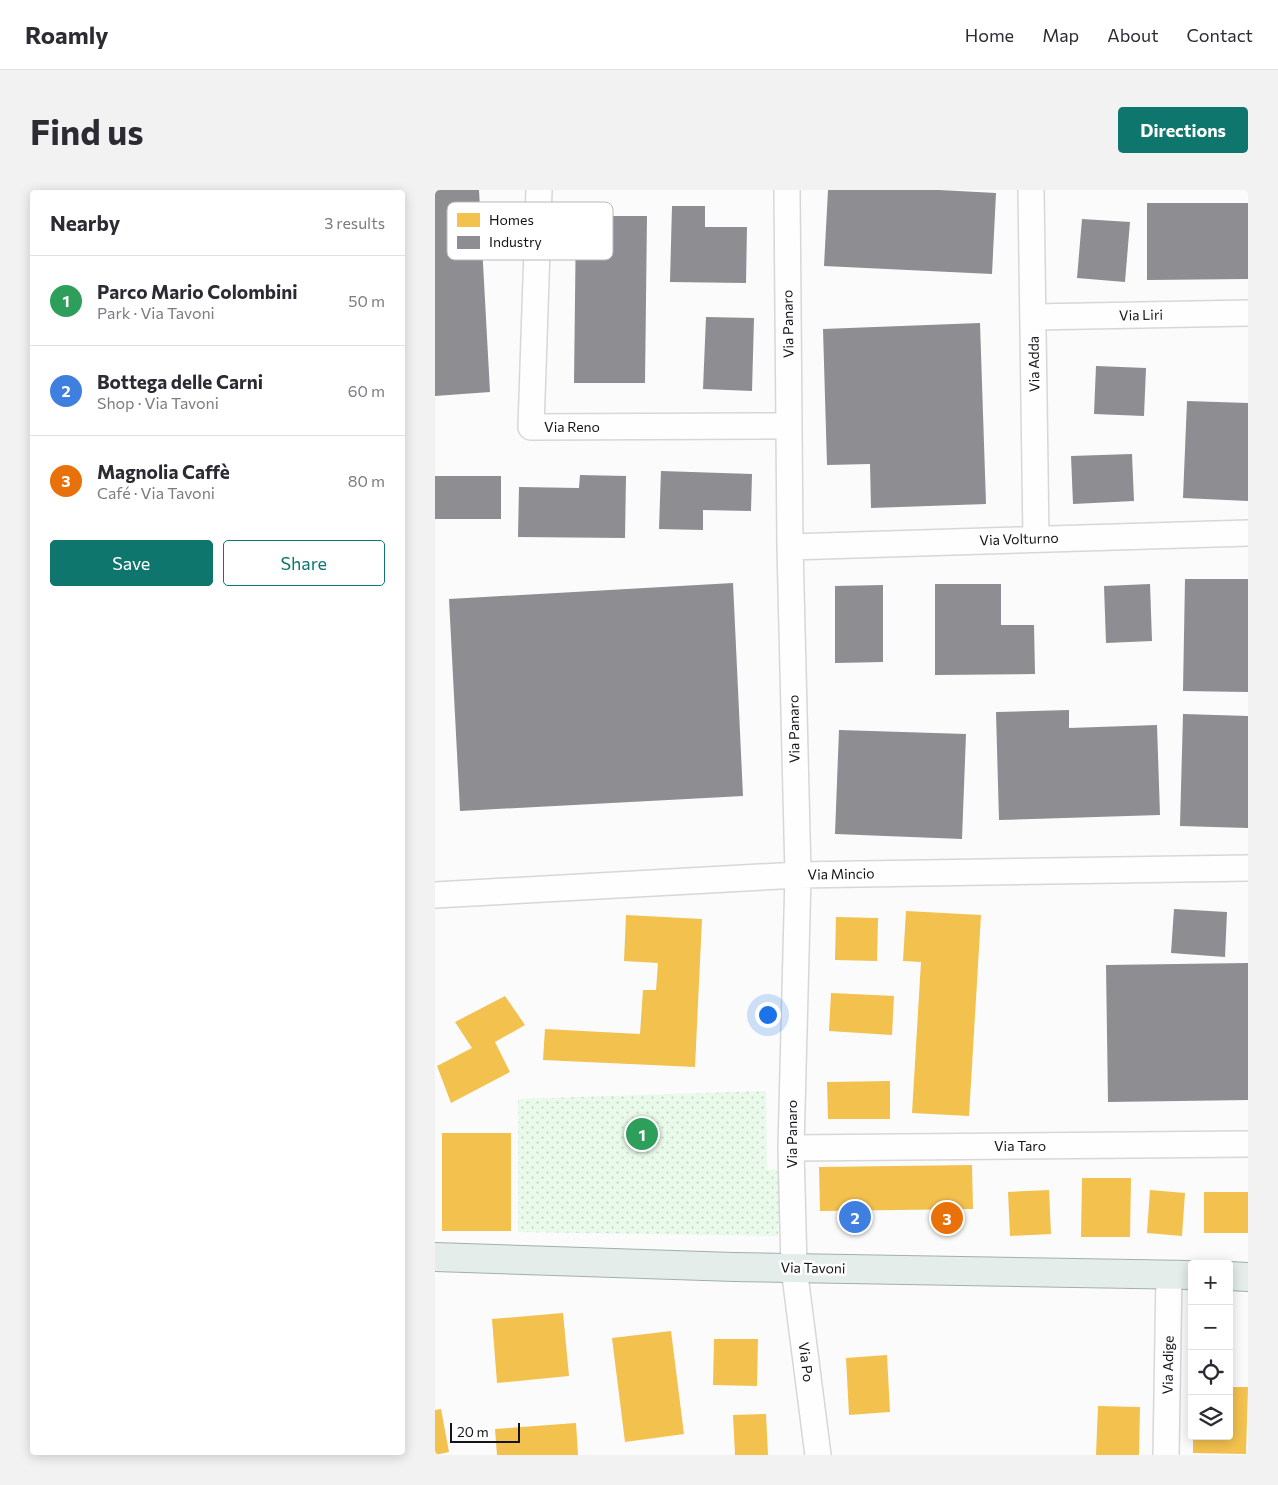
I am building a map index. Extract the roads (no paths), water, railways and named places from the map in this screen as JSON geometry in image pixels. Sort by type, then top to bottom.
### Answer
[{"type":"main road","name":"Via Tavoni","points":[[435,1257],[794,1268],[1181,1275]]},
{"type":"main road","points":[[1233,1276],[1248,1276]]},
{"type":"street","name":"Via Panaro","points":[[787,190],[790,547],[798,875],[791,1148],[794,1268]]},
{"type":"street","name":"Via Adda","points":[[1031,190],[1036,539]]},
{"type":"street","name":"Via Reno","points":[[537,260],[531,428],[789,426]]},
{"type":"street","name":"Via Liri","points":[[1033,317],[1248,313]]},
{"type":"street","name":"Via Volturno","points":[[790,547],[1248,533]]},
{"type":"street","name":"Via Mincio","points":[[435,895],[798,875],[1248,868]]},
{"type":"street","name":"Via Taro","points":[[791,1148],[1248,1144]]},
{"type":"street","name":"Via Po","points":[[794,1268],[817,1455]]},
{"type":"street","name":"Via Adige","points":[[1166,1455],[1181,1275]]},
{"type":"place","name":"Parco Mario Colombini","points":[[642,1134]]},
{"type":"place","name":"Bottega delle Carni","points":[[855,1217]]},
{"type":"place","name":"Magnolia Caffè","points":[[947,1218]]}]
